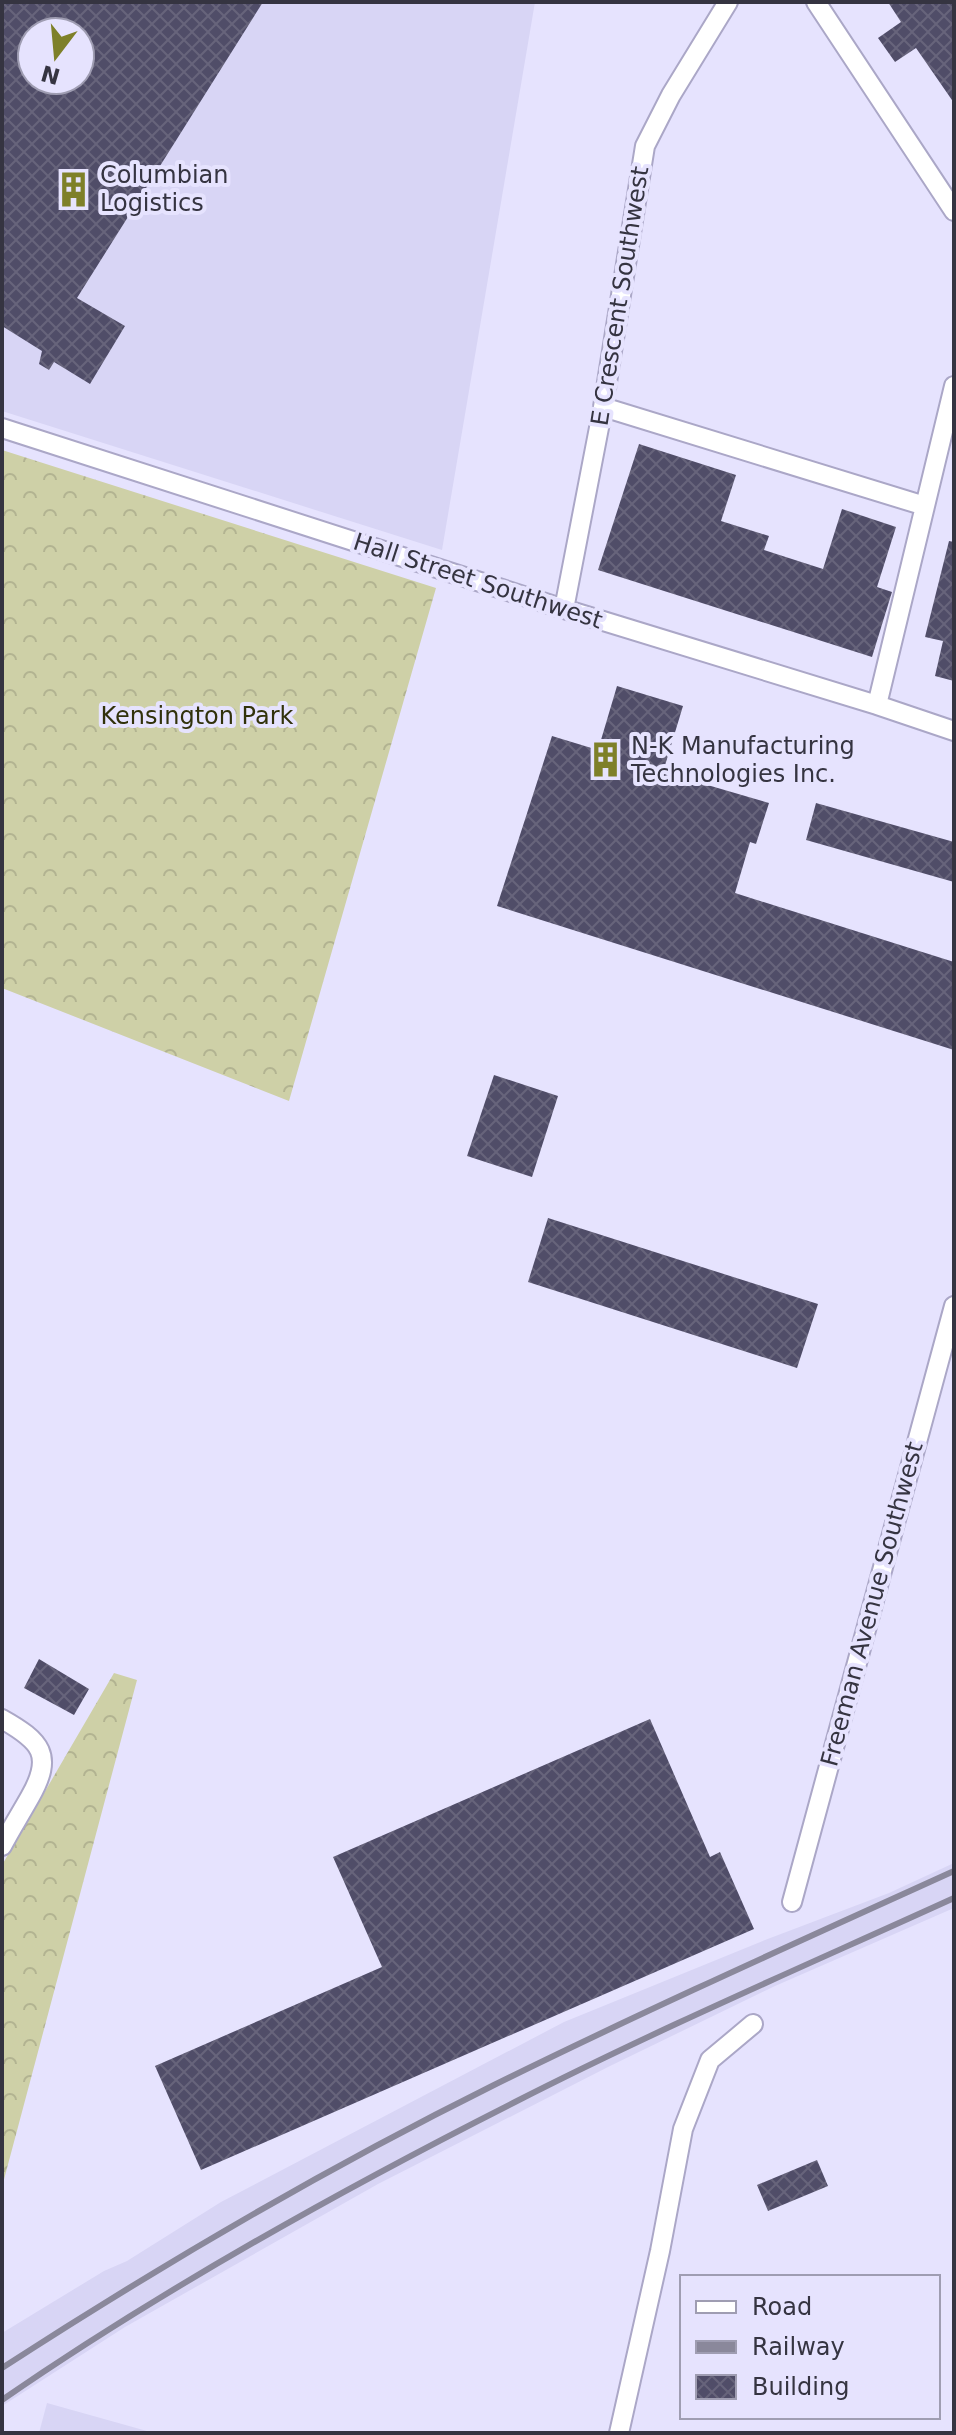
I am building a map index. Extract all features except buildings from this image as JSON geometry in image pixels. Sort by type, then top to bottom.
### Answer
[{"type":"street","name":"E Crescent Southwest","points":[[564,609],[603,407],[645,146],[671,95],[728,2]]},
{"type":"street","points":[[816,2],[954,211]]},
{"type":"street","points":[[877,705],[954,386]]},
{"type":"street","points":[[603,407],[925,506]]},
{"type":"street","name":"Hall Street Southwest","points":[[2,428],[954,731]]},
{"type":"street","name":"Freeman Avenue Southwest","points":[[792,1902],[954,1306]]},
{"type":"street","points":[[2,1719],[27,1735],[40,1750],[44,1762],[43,1772],[2,1846]]},
{"type":"street","points":[[619,2433],[660,2251],[683,2129],[710,2060],[753,2024]]},
{"type":"shaded area","points":[[2,2],[535,2],[442,550],[2,411]]},
{"type":"shaded area","points":[[954,1863],[954,1908],[775,1986],[378,2184],[125,2327],[2,2406],[2,2333],[221,2202],[564,2022],[889,1893]]},
{"type":"shaded area","points":[[47,2403],[154,2433],[39,2433]]},
{"type":"green space","name":"Kensington Park","points":[[2,450],[436,588],[289,1101],[2,988]]},
{"type":"green space","points":[[114,1673],[137,1680],[2,2187],[2,1865]]},
{"type":"railway","points":[[2,2368],[244,2219],[431,2117],[608,2030],[954,1871]]},
{"type":"railway","points":[[2,2400],[189,2280],[383,2170],[623,2049],[954,1898]]},
{"type":"place","name":"Columbian Logistics","points":[[74,189]]},
{"type":"place","name":"N-K Manufacturing Technologies Inc.","points":[[605,760]]}]
